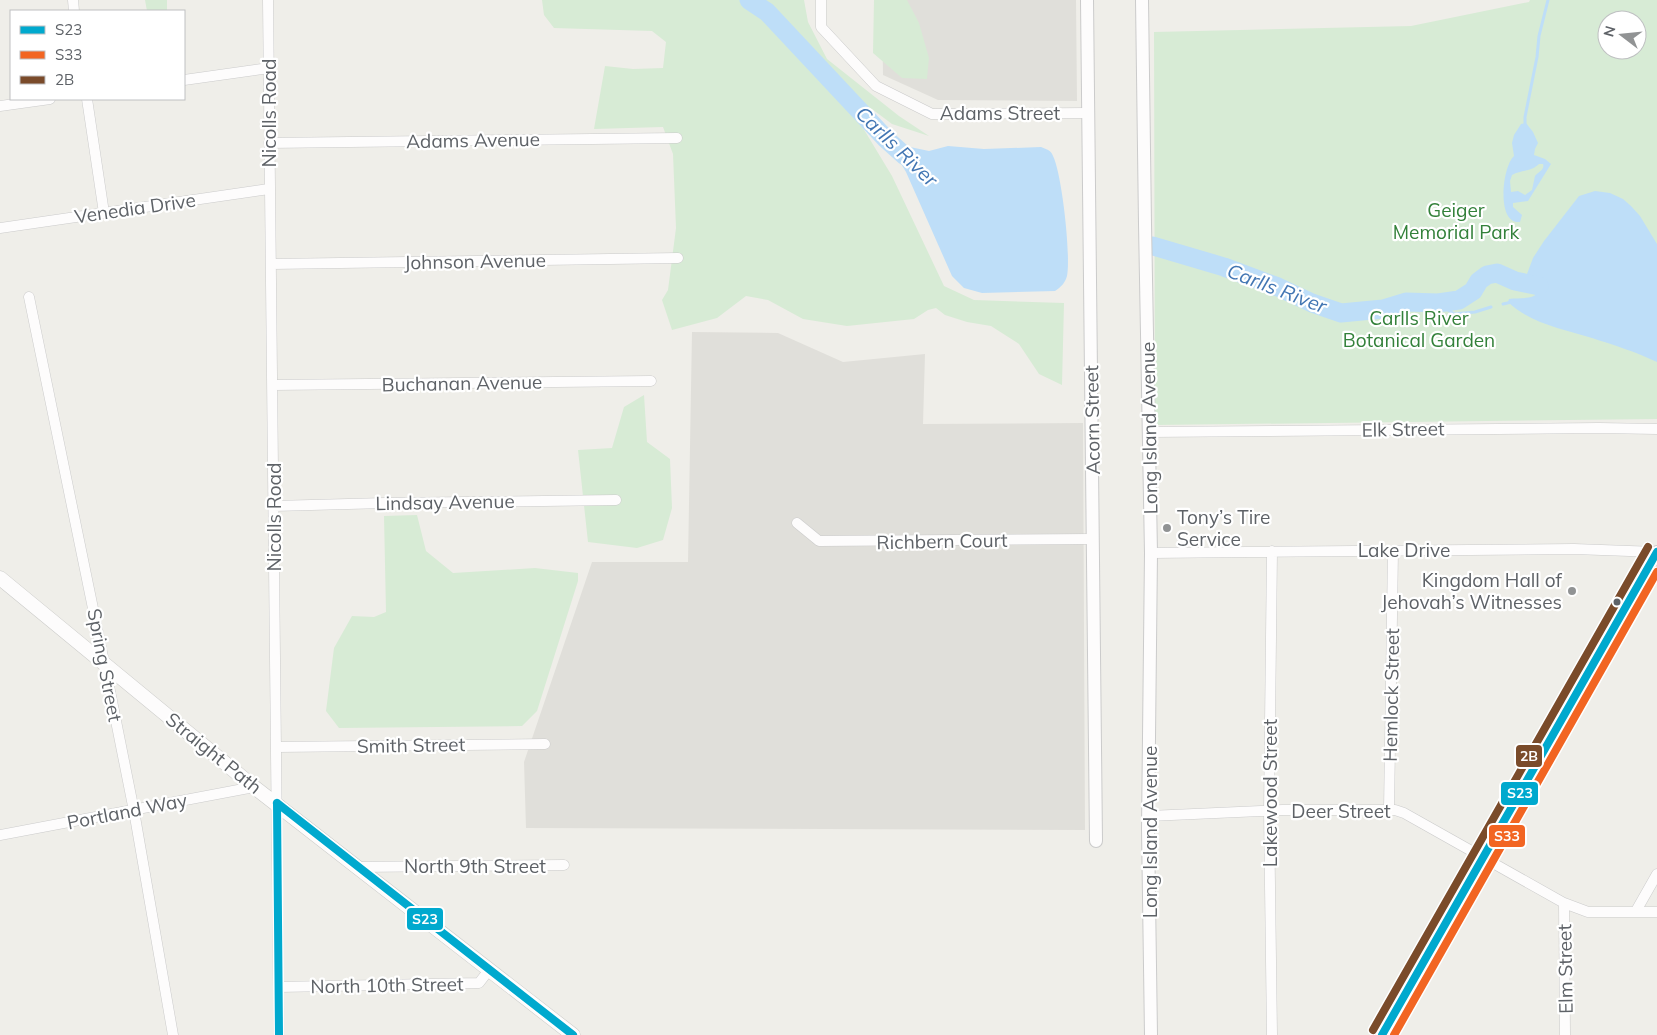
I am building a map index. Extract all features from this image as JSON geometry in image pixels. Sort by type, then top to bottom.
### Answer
[{"type":"main road","name":"Straight Path","points":[[0,578],[254,787],[573,1035]]},
{"type":"street","name":"Nicolls Road","points":[[268,0],[280,1035]]},
{"type":"street","name":"Adams Street","points":[[821,0],[821,27],[876,86],[932,114],[1088,113]]},
{"type":"street","name":"Acorn Street","points":[[1087,0],[1096,840]]},
{"type":"street","name":"Long Island Avenue","points":[[1142,0],[1150,432],[1149,816],[1151,1035]]},
{"type":"street","points":[[185,80],[269,68]]},
{"type":"street","points":[[0,106],[43,100]]},
{"type":"street","points":[[87,100],[104,213]]},
{"type":"street","name":"Adams Avenue","points":[[269,143],[677,138]]},
{"type":"street","name":"Venedia Drive","points":[[0,228],[269,189]]},
{"type":"street","name":"Johnson Avenue","points":[[272,264],[678,258]]},
{"type":"street","name":"Spring Street","points":[[29,297],[134,810],[173,1035]]},
{"type":"street","name":"Buchanan Avenue","points":[[273,385],[650,380]]},
{"type":"street","name":"Elk Street","points":[[1150,432],[1657,429]]},
{"type":"street","name":"Lindsay Avenue","points":[[274,506],[385,502],[616,500]]},
{"type":"street","name":"Richbern Court","points":[[797,523],[819,541],[1094,539]]},
{"type":"street","name":"Lake Drive","points":[[1151,552],[1574,549],[1657,552]]},
{"type":"street","name":"Hemlock Street","points":[[1389,810],[1393,550]]},
{"type":"street","name":"Lakewood Street","points":[[1272,551],[1269,811],[1272,1035]]},
{"type":"street","points":[[1382,1035],[1657,552]]},
{"type":"street","name":"Smith Street","points":[[277,747],[546,744]]},
{"type":"street","name":"Portland Way","points":[[0,835],[254,787]]},
{"type":"street","name":"Deer Street","points":[[1149,816],[1269,811],[1389,810],[1404,813],[1564,903],[1588,912],[1657,912]]},
{"type":"street","name":"North 9th Street","points":[[357,867],[564,865]]},
{"type":"street","points":[[1636,911],[1657,874]]},
{"type":"street","name":"Elm Street","points":[[1564,903],[1565,1035]]},
{"type":"street","name":"North 10th Street","points":[[279,988],[479,983],[489,970]]},
{"type":"shaded area","points":[[882,0],[1076,0],[1077,101],[938,100],[883,75]]},
{"type":"shaded area","points":[[692,332],[778,333],[843,362],[925,354],[923,424],[1083,423],[1085,830],[526,828],[524,762],[592,562],[688,562]]},
{"type":"green space","points":[[145,0],[167,0],[167,10],[147,10]]},
{"type":"green space","points":[[542,0],[804,0],[808,22],[827,59],[899,116],[929,136],[892,124],[872,109],[863,128],[892,176],[944,286],[974,300],[1064,303],[1062,385],[1039,374],[1019,344],[991,326],[967,322],[945,315],[936,308],[928,310],[914,319],[847,326],[803,319],[768,300],[746,296],[717,318],[672,330],[662,300],[668,290],[676,228],[673,154],[663,127],[594,129],[605,66],[633,69],[663,68],[666,42],[652,31],[554,28],[544,15]]},
{"type":"green space","points":[[874,0],[907,0],[919,23],[929,58],[927,79],[902,78],[873,53]]},
{"type":"green space","name":"Geiger Memorial Park","points":[[1530,0],[1657,0],[1657,419],[1155,425],[1154,32],[1411,26],[1529,2]]},
{"type":"green space","points":[[644,395],[647,442],[670,459],[672,508],[663,540],[637,548],[588,542],[578,450],[612,448],[624,407]]},
{"type":"green space","points":[[417,515],[426,551],[453,573],[535,568],[578,573],[578,581],[537,711],[522,726],[339,728],[326,711],[334,648],[352,616],[374,617],[386,612],[384,516]]},
{"type":"water","points":[[1526,123],[1538,143],[1534,155],[1545,159],[1551,164],[1528,201],[1513,203],[1513,207],[1522,215],[1520,222],[1512,220],[1507,214],[1504,205],[1504,183],[1506,171],[1514,156],[1512,143],[1514,135],[1521,124]],"holes":[[[1543,164],[1542,169],[1535,176],[1532,190],[1525,195],[1518,191],[1511,192],[1510,181],[1512,175]]]},
{"type":"water","points":[[886,139],[929,151],[948,146],[984,149],[1041,147],[1050,151],[1060,180],[1067,234],[1068,266],[1067,276],[1062,285],[1055,291],[982,293],[964,288],[952,276],[906,172]]},
{"type":"water","points":[[1595,191],[1610,193],[1623,199],[1640,216],[1657,244],[1657,362],[1617,346],[1537,321],[1508,302],[1509,299],[1530,297],[1537,293],[1538,287],[1517,286],[1515,281],[1527,274],[1533,258],[1544,241],[1579,196]]},
{"type":"waterway","name":"Carlls River","points":[[749,0],[767,12],[886,139],[905,156]]},
{"type":"waterway","points":[[1525,127],[1525,117],[1537,57],[1539,36],[1548,0]]},
{"type":"waterway","name":"Carlls River","points":[[1153,246],[1224,267],[1341,313],[1383,309],[1406,302],[1438,303],[1459,300],[1473,291],[1479,281],[1487,275],[1497,273],[1515,281],[1539,286]]},
{"type":"waterway","points":[[1503,304],[1512,302]]},
{"type":"waterway","points":[[1438,303],[1454,314],[1475,312],[1491,307]]},
{"type":"transit line","name":"2B","points":[[1373,1030],[1648,547]]},
{"type":"transit line","name":"S23","points":[[1382,1035],[1657,552]]},
{"type":"transit line","name":"S33","points":[[1394,1035],[1657,572]]},
{"type":"transit line","name":"S23","points":[[277,803],[573,1035]]},
{"type":"transit line","name":"S23","points":[[277,803],[279,1035]]},
{"type":"place","name":"Tony’s Tire Service","points":[[1167,528]]},
{"type":"place","name":"Kingdom Hall of Jehovah’s Witnesses","points":[[1572,591]]},
{"type":"park label","name":"Carlls River Botanical Garden","points":[[1419,329]]}]
